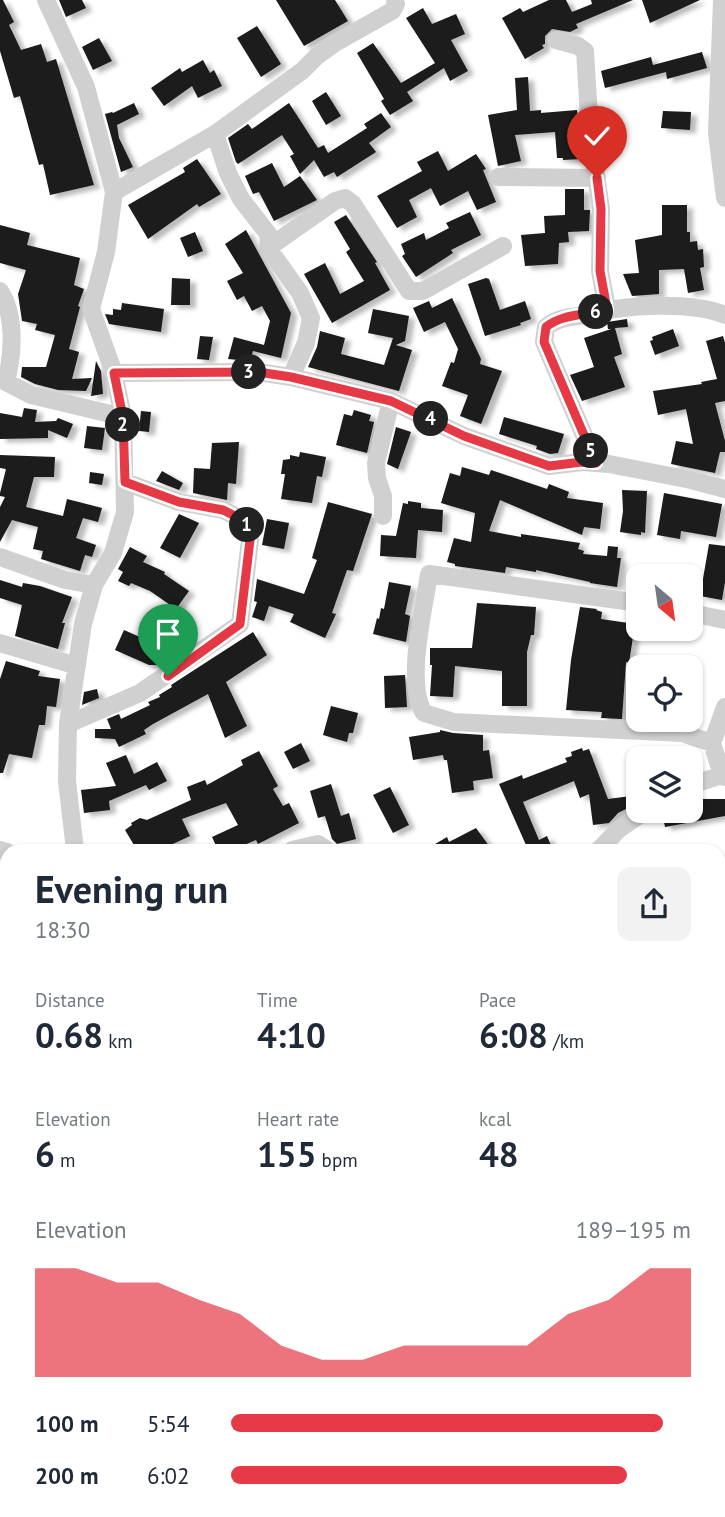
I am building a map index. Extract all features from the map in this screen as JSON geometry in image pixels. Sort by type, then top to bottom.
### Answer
[{"type":"street","points":[[46,0],[86,87],[114,192],[106,252],[91,309],[114,373],[123,417],[125,512],[113,553],[94,585],[83,624],[68,724],[67,781],[74,844]]},
{"type":"street","points":[[114,192],[215,134],[302,71],[326,49],[392,11],[395,0]]},
{"type":"street","points":[[722,0],[721,108],[717,133],[725,198]]},
{"type":"street","points":[[556,40],[578,46],[585,51],[590,133],[601,209],[600,271],[607,309]]},
{"type":"street","points":[[215,134],[228,173],[268,235],[268,248],[300,293],[311,318],[306,343],[291,377]]},
{"type":"street","points":[[498,177],[597,178]]},
{"type":"street","points":[[268,248],[335,201],[345,198],[353,204],[410,291],[423,291],[503,246]]},
{"type":"street","points":[[0,291],[10,313],[11,338],[3,382],[31,395],[123,417]]},
{"type":"street","points":[[596,463],[544,342],[546,327],[555,319],[607,309],[669,306],[725,315]]},
{"type":"street","points":[[114,373],[258,372],[291,377],[391,401],[464,436],[549,466],[596,463],[691,480],[725,489]]},
{"type":"street","points":[[383,516],[383,496],[377,478],[376,463],[391,401]]},
{"type":"street","points":[[68,724],[140,693],[240,624],[250,540],[247,522],[223,510],[179,502],[125,482]]},
{"type":"street","points":[[0,556],[65,580],[94,585]]},
{"type":"street","points":[[626,601],[429,573],[415,669],[417,703],[424,713],[454,722],[682,733],[712,743]]},
{"type":"street","points":[[704,616],[725,620]]},
{"type":"street","points":[[0,643],[77,666]]},
{"type":"street","points":[[703,782],[723,776],[712,743],[725,707]]},
{"type":"street","points":[[605,844],[628,823]]},
{"type":"building","points":[[0,0],[3,0],[14,22],[9,25],[21,50],[41,44],[47,62],[56,59],[94,185],[50,195],[43,164],[39,165],[20,96],[14,98],[0,51]]},
{"type":"building","points":[[59,0],[82,0],[86,8],[66,17]]},
{"type":"building","points":[[276,0],[335,0],[348,21],[304,46]]},
{"type":"building","points":[[549,0],[566,0],[572,12],[592,4],[591,0],[633,0],[576,24],[578,28],[570,32],[552,29],[545,36],[545,44],[542,45],[544,48],[525,59],[502,18],[520,8],[523,12]]},
{"type":"building","points":[[642,0],[700,0],[650,23]]},
{"type":"building","points":[[423,8],[432,24],[456,14],[465,34],[451,40],[468,71],[450,81],[444,68],[407,92],[413,101],[390,115],[381,101],[384,99],[357,53],[373,43],[401,83],[435,63],[406,18]]},
{"type":"building","points":[[257,26],[281,64],[261,77],[237,38]]},
{"type":"building","points":[[99,38],[112,61],[93,70],[82,47]]},
{"type":"building","points":[[702,52],[707,68],[667,79],[666,72],[605,88],[601,71],[651,57],[653,65]]},
{"type":"building","points":[[203,60],[210,73],[214,70],[222,86],[198,98],[192,86],[164,106],[151,88],[180,68],[182,72]]},
{"type":"building","points":[[528,77],[530,111],[541,110],[541,113],[577,110],[582,159],[557,158],[555,132],[515,135],[521,161],[498,166],[488,115],[517,110],[515,78]]},
{"type":"building","points":[[326,92],[341,116],[326,125],[312,101]]},
{"type":"building","points":[[134,103],[139,114],[117,125],[119,138],[133,167],[121,172],[105,114]]},
{"type":"building","points":[[289,103],[318,148],[324,145],[328,153],[367,128],[364,124],[381,113],[391,127],[369,143],[376,152],[337,177],[334,172],[324,177],[314,160],[300,174],[290,156],[294,154],[282,135],[238,164],[228,138],[248,124],[252,129]]},
{"type":"building","points":[[663,111],[691,112],[690,130],[661,128]]},
{"type":"building","points":[[438,151],[448,171],[476,154],[486,169],[483,170],[496,202],[477,210],[468,191],[440,206],[431,188],[409,200],[417,217],[397,228],[377,196],[422,171],[417,162]]},
{"type":"building","points":[[197,159],[221,194],[199,207],[197,204],[148,239],[128,205],[185,172],[183,168]]},
{"type":"building","points":[[272,163],[284,187],[300,176],[317,200],[274,221],[259,192],[253,194],[245,176]]},
{"type":"building","points":[[565,189],[584,189],[584,210],[590,210],[589,231],[568,232],[569,242],[559,243],[558,264],[525,266],[521,235],[545,233],[544,216],[565,215]]},
{"type":"building","points":[[662,205],[687,205],[687,232],[690,232],[690,242],[697,241],[698,250],[703,249],[704,267],[700,268],[704,290],[688,293],[684,269],[659,270],[659,294],[632,296],[623,274],[639,273],[635,240],[662,235]]},
{"type":"building","points":[[470,212],[481,235],[451,250],[453,253],[416,277],[402,256],[405,254],[401,244],[424,233],[426,240],[449,228],[446,223]]},
{"type":"building","points":[[346,215],[377,262],[375,263],[390,290],[332,323],[304,274],[325,263],[340,294],[364,281],[346,252],[350,249],[334,222]]},
{"type":"building","points":[[0,225],[30,233],[27,245],[80,258],[74,285],[84,289],[69,349],[79,352],[72,379],[92,378],[86,391],[58,390],[21,377],[22,367],[46,367],[55,335],[35,330],[37,324],[22,321],[18,294],[26,270],[0,263]]},
{"type":"building","points":[[246,230],[291,313],[281,358],[253,351],[250,361],[228,359],[234,337],[264,345],[270,321],[262,306],[252,311],[244,296],[237,300],[227,281],[243,273],[225,244]]},
{"type":"building","points":[[195,232],[203,251],[188,257],[180,238]]},
{"type":"building","points":[[172,278],[190,279],[190,305],[171,305]]},
{"type":"building","points":[[489,279],[500,310],[525,301],[531,319],[520,323],[521,325],[485,336],[468,284]]},
{"type":"building","points":[[452,298],[481,359],[480,364],[502,371],[481,424],[460,416],[468,395],[442,386],[458,349],[445,322],[424,332],[413,308],[429,301],[432,308]]},
{"type":"building","points":[[122,303],[164,309],[161,332],[109,324],[105,314],[113,315],[113,309],[121,310]]},
{"type":"building","points":[[373,309],[409,316],[405,341],[396,345],[412,350],[399,391],[308,367],[317,347],[320,331],[345,338],[341,354],[384,365],[393,338],[368,333]]},
{"type":"building","points":[[627,319],[628,327],[615,328],[622,354],[614,357],[625,387],[582,401],[570,375],[594,367],[584,338],[611,329],[608,329],[607,322]]},
{"type":"building","points":[[673,329],[679,346],[655,355],[650,341],[653,340],[652,337]]},
{"type":"building","points":[[200,336],[213,337],[209,360],[197,359]]},
{"type":"building","points":[[723,336],[725,401],[715,403],[725,441],[725,452],[720,452],[715,473],[671,464],[676,441],[693,444],[686,409],[658,415],[653,391],[702,384],[701,382],[717,379],[706,341]]},
{"type":"building","points":[[96,361],[101,371],[103,394],[91,396]]},
{"type":"building","points":[[24,408],[37,410],[35,422],[56,421],[58,418],[73,424],[67,438],[48,430],[48,438],[0,439],[0,413],[22,417]]},
{"type":"building","points":[[354,410],[371,415],[369,421],[374,422],[367,453],[336,445],[344,414],[352,416]]},
{"type":"building","points":[[141,411],[151,412],[149,432],[139,431]]},
{"type":"building","points":[[504,417],[564,434],[558,453],[550,454],[536,449],[537,446],[499,434]]},
{"type":"building","points":[[87,426],[105,428],[102,450],[84,448]]},
{"type":"building","points":[[396,427],[411,432],[398,469],[387,464]]},
{"type":"building","points":[[239,442],[236,484],[228,483],[227,500],[193,493],[194,468],[210,469],[212,443]]},
{"type":"building","points":[[300,452],[326,457],[322,477],[317,476],[312,503],[281,499],[285,474],[281,474],[283,460],[290,459],[290,455],[299,457]]},
{"type":"building","points":[[0,455],[55,457],[54,477],[34,477],[26,507],[63,516],[67,499],[102,508],[98,522],[83,518],[76,538],[96,545],[92,557],[85,555],[80,571],[41,559],[43,551],[33,549],[38,527],[12,520],[0,542],[0,507],[5,497],[0,496],[0,493],[6,469],[0,468]]},
{"type":"building","points":[[462,467],[489,475],[491,470],[547,489],[549,484],[569,492],[567,498],[603,503],[600,529],[584,527],[582,535],[500,500],[489,531],[580,543],[578,549],[584,551],[583,554],[607,556],[608,546],[618,547],[617,558],[621,558],[617,587],[536,570],[506,567],[505,573],[455,566],[447,562],[454,538],[471,542],[475,513],[441,503],[450,473],[460,476]]},
{"type":"building","points":[[162,471],[183,483],[179,490],[156,481]]},
{"type":"building","points":[[90,472],[104,474],[102,485],[89,483]]},
{"type":"building","points":[[622,490],[647,491],[645,533],[641,532],[641,535],[620,532]]},
{"type":"building","points":[[664,493],[722,504],[716,537],[681,531],[680,539],[657,535]]},
{"type":"building","points":[[408,501],[421,503],[421,508],[443,510],[442,532],[418,530],[416,558],[380,556],[381,535],[396,536],[403,503],[408,504]]},
{"type":"building","points":[[328,502],[372,514],[353,571],[347,570],[332,613],[336,614],[325,638],[290,622],[294,614],[269,606],[264,621],[252,617],[257,602],[254,601],[257,579],[304,594],[317,560],[312,558]]},
{"type":"building","points":[[179,514],[199,523],[180,558],[160,548]]},
{"type":"building","points":[[267,519],[289,523],[284,549],[262,545]]},
{"type":"building","points":[[709,544],[725,546],[722,600],[704,597],[704,573]]},
{"type":"building","points":[[130,547],[147,556],[143,562],[165,572],[164,574],[189,591],[176,609],[150,591],[118,581],[123,572],[118,569]]},
{"type":"building","points":[[0,580],[22,587],[23,583],[40,586],[72,597],[62,623],[65,623],[58,649],[15,636],[22,605],[0,598]]},
{"type":"building","points":[[389,582],[411,586],[405,614],[410,616],[406,642],[373,634],[381,608],[384,609]]},
{"type":"building","points":[[477,603],[536,607],[534,635],[531,635],[527,652],[527,706],[502,706],[502,671],[455,666],[453,697],[430,696],[430,648],[472,648]]},
{"type":"building","points":[[580,607],[597,609],[602,612],[601,619],[626,623],[626,641],[632,641],[630,655],[626,655],[622,719],[601,718],[602,712],[566,710]]},
{"type":"building","points":[[124,630],[151,642],[152,631],[172,632],[169,659],[160,665],[149,665],[115,650]]},
{"type":"building","points":[[253,632],[267,655],[226,682],[247,726],[225,738],[208,694],[153,724],[144,730],[146,734],[119,747],[115,739],[95,738],[95,729],[111,729],[107,719],[119,714],[121,719],[150,705],[148,702],[160,697],[171,685]]},
{"type":"building","points":[[6,661],[40,671],[38,676],[60,679],[56,707],[47,706],[45,725],[39,725],[32,758],[9,754],[3,773],[0,773],[0,679]]},
{"type":"building","points":[[405,675],[407,707],[385,708],[384,676]]},
{"type":"building","points":[[97,689],[99,698],[82,705],[84,692]]},
{"type":"building","points":[[331,706],[358,713],[353,733],[349,733],[347,742],[323,735]]},
{"type":"building","points":[[440,730],[483,735],[483,751],[489,750],[493,778],[473,781],[474,790],[452,793],[447,760],[444,760],[443,755],[413,760],[409,737]]},
{"type":"building","points":[[301,743],[310,761],[293,769],[284,752]]},
{"type":"building","points":[[582,748],[583,751],[589,749],[608,799],[626,797],[626,809],[609,823],[593,825],[589,794],[580,798],[574,781],[523,802],[539,840],[547,836],[550,844],[526,844],[499,784],[522,775],[523,779],[567,762],[565,758],[572,756],[571,752]]},
{"type":"building","points":[[259,751],[278,786],[273,789],[283,806],[289,803],[299,823],[258,844],[256,840],[246,844],[215,844],[212,837],[238,825],[226,803],[182,819],[190,836],[173,844],[133,844],[125,830],[131,823],[140,818],[147,820],[191,800],[187,787],[205,780],[207,785],[243,765],[241,760]]},
{"type":"building","points":[[126,755],[134,774],[157,762],[167,781],[149,790],[146,785],[109,801],[110,810],[84,813],[81,790],[116,786],[106,763]]},
{"type":"building","points":[[331,784],[341,816],[349,813],[356,839],[337,844],[332,839],[325,816],[318,818],[310,791]]},
{"type":"building","points":[[390,787],[409,825],[393,833],[373,795]]},
{"type":"building","points":[[703,799],[725,799],[725,816],[703,820]]},
{"type":"building","points":[[664,823],[687,823],[665,827]]},
{"type":"building","points":[[476,828],[488,844],[435,844],[447,837],[449,842]]},
{"type":"route","points":[[168,676],[240,624],[250,540],[247,522],[223,510],[179,502],[125,482],[123,417],[114,373],[258,372],[291,377],[391,401],[464,436],[549,466],[596,463],[544,342],[546,327],[555,319],[607,309],[600,271],[601,209],[597,178]]}]
